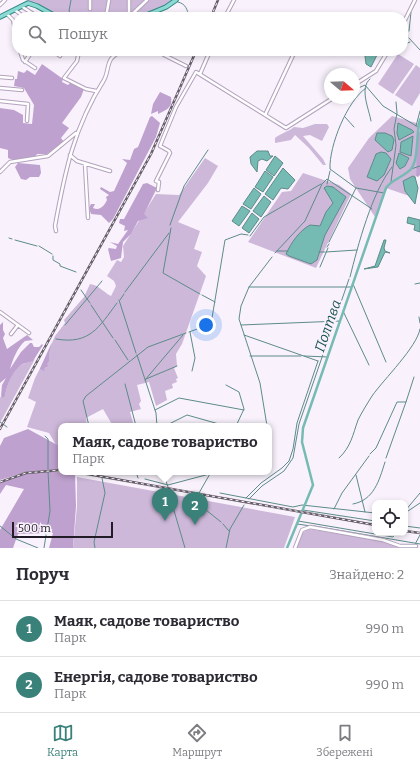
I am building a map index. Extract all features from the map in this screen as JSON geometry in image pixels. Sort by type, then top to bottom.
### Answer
[{"type":"main road","points":[[154,12],[166,7],[176,0]]},
{"type":"main road","points":[[0,17],[26,4],[33,4],[48,12]]},
{"type":"street","points":[[0,4],[5,0]]},
{"type":"street","points":[[90,0],[90,9]]},
{"type":"street","points":[[107,12],[109,0]]},
{"type":"street","points":[[129,0],[129,12]]},
{"type":"street","points":[[134,12],[147,0]]},
{"type":"street","points":[[228,12],[234,0]]},
{"type":"street","points":[[408,14],[415,0]]},
{"type":"street","points":[[21,6],[30,12]]},
{"type":"street","points":[[7,14],[12,19]]},
{"type":"street","points":[[22,56],[25,62],[35,68]]},
{"type":"street","points":[[25,62],[29,56]]},
{"type":"street","points":[[78,56],[77,61],[64,78],[86,89],[96,91]]},
{"type":"street","points":[[56,231],[62,186],[77,133],[96,91],[105,79],[112,58],[114,56]]},
{"type":"street","points":[[166,56],[186,66]]},
{"type":"street","points":[[200,74],[208,56]]},
{"type":"street","points":[[265,115],[293,56]]},
{"type":"street","points":[[360,81],[376,71],[385,56]]},
{"type":"street","points":[[158,190],[159,182],[156,181],[170,154],[169,151],[160,146],[176,107],[196,72],[286,128],[324,104]]},
{"type":"street","points":[[0,77],[12,78]]},
{"type":"street","points":[[0,88],[22,90]]},
{"type":"street","points":[[0,100],[27,103],[27,121]]},
{"type":"street","points":[[0,172],[10,162],[48,156],[77,133]]},
{"type":"street","points":[[70,155],[85,164],[110,171]]},
{"type":"street","points":[[85,164],[88,218]]},
{"type":"street","points":[[0,312],[29,333]]},
{"type":"street","points":[[11,334],[18,325]]},
{"type":"street","points":[[295,548],[299,534],[302,530],[310,527],[383,540],[400,546],[415,546]]},
{"type":"shaded area","points":[[26,0],[173,0],[169,5],[151,12],[50,12]]},
{"type":"shaded area","points":[[365,56],[376,56],[371,67],[366,64]]},
{"type":"shaded area","points":[[397,56],[401,56],[414,64],[393,94],[378,84]]},
{"type":"shaded area","points":[[42,64],[63,79],[62,82],[68,85],[70,83],[84,89],[81,97],[62,123],[69,128],[61,138],[64,142],[47,154],[37,154],[35,157],[13,160],[8,158],[8,150],[0,148],[0,108],[14,110],[23,115],[23,123],[32,124],[34,105],[24,88],[14,86],[15,79],[17,79],[18,71],[24,73],[27,70],[35,75]]},
{"type":"shaded area","points":[[416,65],[420,68],[420,93],[412,106],[395,95]]},
{"type":"shaded area","points":[[160,92],[171,97],[171,104],[168,108],[158,114],[158,111],[151,114],[153,104]]},
{"type":"shaded area","points":[[152,116],[160,123],[156,137],[113,219],[109,223],[101,215],[91,214],[89,208],[91,204],[95,204],[93,208],[95,209],[102,207],[107,200],[106,197],[109,195],[100,189],[101,187],[110,192],[114,191],[127,163],[122,159],[130,160],[134,149],[138,147],[150,117]]},
{"type":"shaded area","points":[[392,116],[420,124],[415,187],[412,197],[386,188],[375,217],[350,179],[348,168],[369,138]]},
{"type":"shaded area","points":[[398,123],[414,132],[399,140],[397,133]]},
{"type":"shaded area","points":[[315,124],[327,124],[329,127],[322,141],[310,135],[303,136],[323,159],[326,165],[323,165],[309,148],[295,135],[291,140],[275,143],[275,138],[294,127],[303,128]]},
{"type":"shaded area","points":[[420,130],[420,175],[418,177],[416,176],[417,139]]},
{"type":"shaded area","points":[[377,133],[385,133],[392,136],[394,140],[392,150],[388,152],[375,140]]},
{"type":"shaded area","points":[[413,136],[411,156],[400,152],[401,142]]},
{"type":"shaded area","points":[[257,151],[268,151],[270,156],[273,156],[267,161],[262,159],[258,161],[257,172],[251,164],[250,157]]},
{"type":"shaded area","points":[[381,152],[386,153],[391,159],[384,175],[377,181],[367,177],[376,154]]},
{"type":"shaded area","points":[[399,153],[409,158],[405,166],[400,169],[396,163]]},
{"type":"shaded area","points":[[275,156],[283,163],[274,176],[266,170]]},
{"type":"shaded area","points":[[205,158],[218,166],[208,183],[178,222],[200,231],[194,249],[202,252],[197,266],[206,276],[182,344],[176,354],[177,366],[174,368],[178,378],[176,379],[177,382],[172,384],[173,388],[165,391],[167,400],[156,406],[149,382],[137,385],[141,401],[139,404],[141,409],[130,412],[133,423],[111,423],[103,409],[86,418],[87,423],[58,423],[58,448],[49,433],[27,427],[36,402],[28,398],[35,378],[41,367],[46,363],[49,350],[55,336],[65,323],[64,320],[84,297],[90,284],[98,287],[111,296],[116,286],[114,281],[107,276],[117,260],[121,262],[124,257],[123,246],[156,194],[179,195]]},
{"type":"shaded area","points":[[18,163],[40,165],[41,173],[39,177],[30,177],[26,180],[21,179],[15,167]]},
{"type":"shaded area","points":[[283,168],[295,180],[288,189],[281,188],[273,200],[265,194]]},
{"type":"shaded area","points":[[265,171],[273,177],[263,192],[255,187]]},
{"type":"shaded area","points":[[303,173],[339,185],[351,194],[316,268],[248,242],[282,192],[291,191]]},
{"type":"shaded area","points":[[413,176],[415,177],[418,188],[415,204],[405,191],[403,181]]},
{"type":"shaded area","points":[[147,183],[157,188],[144,214],[148,218],[138,221],[131,234],[123,242],[121,258],[111,261],[108,249],[116,249],[117,246],[110,242],[118,244],[128,230],[124,231],[125,226],[119,223],[120,219],[124,219],[143,184]]},
{"type":"shaded area","points":[[327,186],[333,187],[346,197],[325,235],[317,260],[311,264],[289,256],[286,254],[296,238],[310,225],[320,226],[326,212],[333,203],[324,188]]},
{"type":"shaded area","points":[[254,188],[261,194],[251,209],[243,204]]},
{"type":"shaded area","points":[[264,196],[271,202],[261,217],[253,211]]},
{"type":"shaded area","points":[[242,206],[250,211],[239,226],[232,221]]},
{"type":"shaded area","points":[[252,213],[259,219],[249,233],[242,228]]},
{"type":"shaded area","points":[[408,217],[420,220],[420,232],[414,230],[415,225],[407,223]]},
{"type":"shaded area","points":[[384,240],[386,240],[384,248],[385,251],[390,253],[385,252],[378,267],[364,269],[375,266]]},
{"type":"shaded area","points":[[3,322],[3,330],[5,334],[3,338],[7,349],[27,335],[33,340],[25,341],[20,347],[10,369],[21,352],[30,343],[32,343],[34,347],[43,345],[33,361],[23,364],[15,371],[10,379],[3,398],[1,396],[2,385],[6,378],[0,383],[0,325]]},
{"type":"shaded area","points":[[52,342],[49,353],[49,361],[47,364],[48,366],[44,368],[45,371],[40,369],[37,375]]},
{"type":"shaded area","points":[[35,359],[0,423],[0,398],[1,396],[5,396],[13,374],[19,366]]},
{"type":"shaded area","points":[[28,429],[58,445],[58,469],[26,472],[0,480],[0,446],[4,438]]},
{"type":"shaded area","points":[[40,471],[58,472],[58,475],[75,475],[76,506],[73,548],[49,548],[53,533],[18,534],[13,548],[0,548],[0,530],[24,489],[6,485],[0,494],[0,483],[17,476]]},
{"type":"shaded area","points":[[77,477],[295,517],[284,548],[73,548],[77,506]]},
{"type":"shaded area","points":[[308,529],[383,541],[397,546],[420,548],[296,548],[301,534]]},
{"type":"waterway","points":[[70,12],[71,0]]},
{"type":"waterway","points":[[178,2],[183,4],[188,12]]},
{"type":"waterway","points":[[409,31],[411,12]]},
{"type":"waterway","points":[[409,38],[420,50]]},
{"type":"waterway","points":[[370,79],[365,88],[365,93],[371,121]]},
{"type":"waterway","points":[[360,87],[365,85],[383,106],[418,127]]},
{"type":"waterway","points":[[366,88],[352,103],[340,125],[330,159],[330,169],[356,188],[384,193]]},
{"type":"waterway","points":[[391,182],[396,145],[394,129],[397,113],[396,102]]},
{"type":"waterway","name":"Полтва","points":[[416,126],[420,111]]},
{"type":"waterway","points":[[345,117],[354,127]]},
{"type":"waterway","name":"Полтва","points":[[287,548],[313,485],[302,442],[303,428],[386,188],[391,182],[408,172],[414,165],[420,119]]},
{"type":"waterway","points":[[170,225],[184,186],[208,150]]},
{"type":"waterway","name":"Полтва","points":[[411,169],[420,166]]},
{"type":"waterway","points":[[350,277],[366,219],[378,190],[392,167]]},
{"type":"waterway","points":[[327,184],[330,171]]},
{"type":"waterway","points":[[275,253],[305,221],[322,184],[327,179],[372,209]]},
{"type":"waterway","points":[[250,236],[264,217],[321,184]]},
{"type":"waterway","points":[[329,242],[356,188]]},
{"type":"waterway","points":[[171,228],[163,273],[200,294]]},
{"type":"waterway","points":[[125,292],[169,233]]},
{"type":"waterway","points":[[189,332],[211,324],[225,240],[241,234],[248,235]]},
{"type":"waterway","points":[[15,240],[37,246]]},
{"type":"waterway","points":[[39,246],[52,254]]},
{"type":"waterway","points":[[320,267],[328,248]]},
{"type":"waterway","points":[[326,252],[357,250]]},
{"type":"waterway","points":[[277,251],[288,251]]},
{"type":"waterway","points":[[319,252],[325,252]]},
{"type":"waterway","points":[[53,256],[53,260],[60,264],[60,266],[76,272]]},
{"type":"waterway","points":[[267,423],[260,383],[239,319],[241,306],[249,287],[272,257]]},
{"type":"waterway","points":[[249,499],[262,486],[284,471],[293,458],[299,424],[349,279]]},
{"type":"waterway","points":[[65,325],[102,281]]},
{"type":"waterway","points":[[415,284],[420,283]]},
{"type":"waterway","points":[[353,284],[386,362]]},
{"type":"waterway","points":[[249,287],[351,287]]},
{"type":"waterway","points":[[81,290],[90,303]]},
{"type":"waterway","points":[[120,300],[124,294]]},
{"type":"waterway","points":[[202,295],[215,302]]},
{"type":"waterway","points":[[119,300],[136,353]]},
{"type":"waterway","points":[[56,339],[68,340],[85,337],[99,327],[117,303]]},
{"type":"waterway","points":[[91,305],[113,338]]},
{"type":"waterway","points":[[343,311],[369,365]]},
{"type":"waterway","points":[[419,317],[420,323]]},
{"type":"waterway","points":[[241,325],[340,321]]},
{"type":"waterway","points":[[339,458],[349,445],[358,420],[372,396],[407,354],[418,336],[420,329]]},
{"type":"waterway","points":[[190,332],[195,358],[192,371]]},
{"type":"waterway","points":[[88,423],[83,401],[86,396],[148,347],[186,333]]},
{"type":"waterway","points":[[145,380],[183,335]]},
{"type":"waterway","points":[[244,335],[318,361]]},
{"type":"waterway","points":[[115,340],[128,360]]},
{"type":"waterway","points":[[137,355],[156,413],[157,423]]},
{"type":"waterway","points":[[250,356],[301,356]]},
{"type":"waterway","points":[[304,356],[328,357]]},
{"type":"waterway","points":[[246,498],[261,483],[289,461],[293,449],[297,423],[318,361]]},
{"type":"waterway","points":[[146,379],[177,366]]},
{"type":"waterway","points":[[370,454],[376,448],[397,402],[406,402],[414,377]]},
{"type":"waterway","points":[[125,384],[135,423]]},
{"type":"waterway","points":[[226,385],[239,392],[244,409],[237,423]]},
{"type":"waterway","points":[[155,410],[179,398],[244,410]]},
{"type":"waterway","points":[[386,458],[406,402]]},
{"type":"waterway","points":[[171,423],[187,415],[215,423]]},
{"type":"waterway","points":[[0,422],[7,427]]},
{"type":"waterway","points":[[45,436],[48,439],[48,469]]},
{"type":"waterway","points":[[334,509],[342,493],[369,456]]},
{"type":"waterway","points":[[353,504],[366,498],[375,489],[385,462]]},
{"type":"waterway","points":[[44,548],[50,511],[48,471]]},
{"type":"waterway","points":[[164,475],[168,487]]},
{"type":"waterway","points":[[145,479],[168,485],[206,475]]},
{"type":"waterway","points":[[199,493],[209,475]]},
{"type":"waterway","points":[[356,475],[365,512]]},
{"type":"waterway","points":[[95,548],[94,542],[105,493],[102,478]]},
{"type":"waterway","points":[[168,490],[185,548]]},
{"type":"waterway","points":[[220,493],[293,507],[302,505],[372,513]]},
{"type":"waterway","points":[[408,507],[420,493]]},
{"type":"waterway","points":[[198,495],[196,502],[221,522]]},
{"type":"waterway","points":[[408,511],[420,503]]},
{"type":"waterway","points":[[226,548],[230,529],[244,505]]},
{"type":"waterway","points":[[303,510],[372,521]]},
{"type":"waterway","points":[[298,521],[372,533]]},
{"type":"waterway","points":[[223,524],[229,531]]},
{"type":"waterway","points":[[297,524],[311,526]]},
{"type":"waterway","points":[[0,526],[16,539],[38,548]]},
{"type":"waterway","points":[[314,526],[420,544]]},
{"type":"waterway","points":[[408,526],[420,528]]},
{"type":"waterway","points":[[413,548],[420,535]]},
{"type":"waterway","points":[[387,536],[394,536]]},
{"type":"railway","points":[[213,12],[218,0]]},
{"type":"railway","points":[[0,429],[151,154],[194,56]]},
{"type":"railway","points":[[0,482],[26,473],[58,470]]},
{"type":"railway","points":[[93,475],[372,524]]},
{"type":"railway","points":[[408,531],[420,533]]},
{"type":"place","name":"Маяк, садове товариство","points":[[165,521]]},
{"type":"place","name":"Енергія, садове товариство","points":[[195,525]]}]
